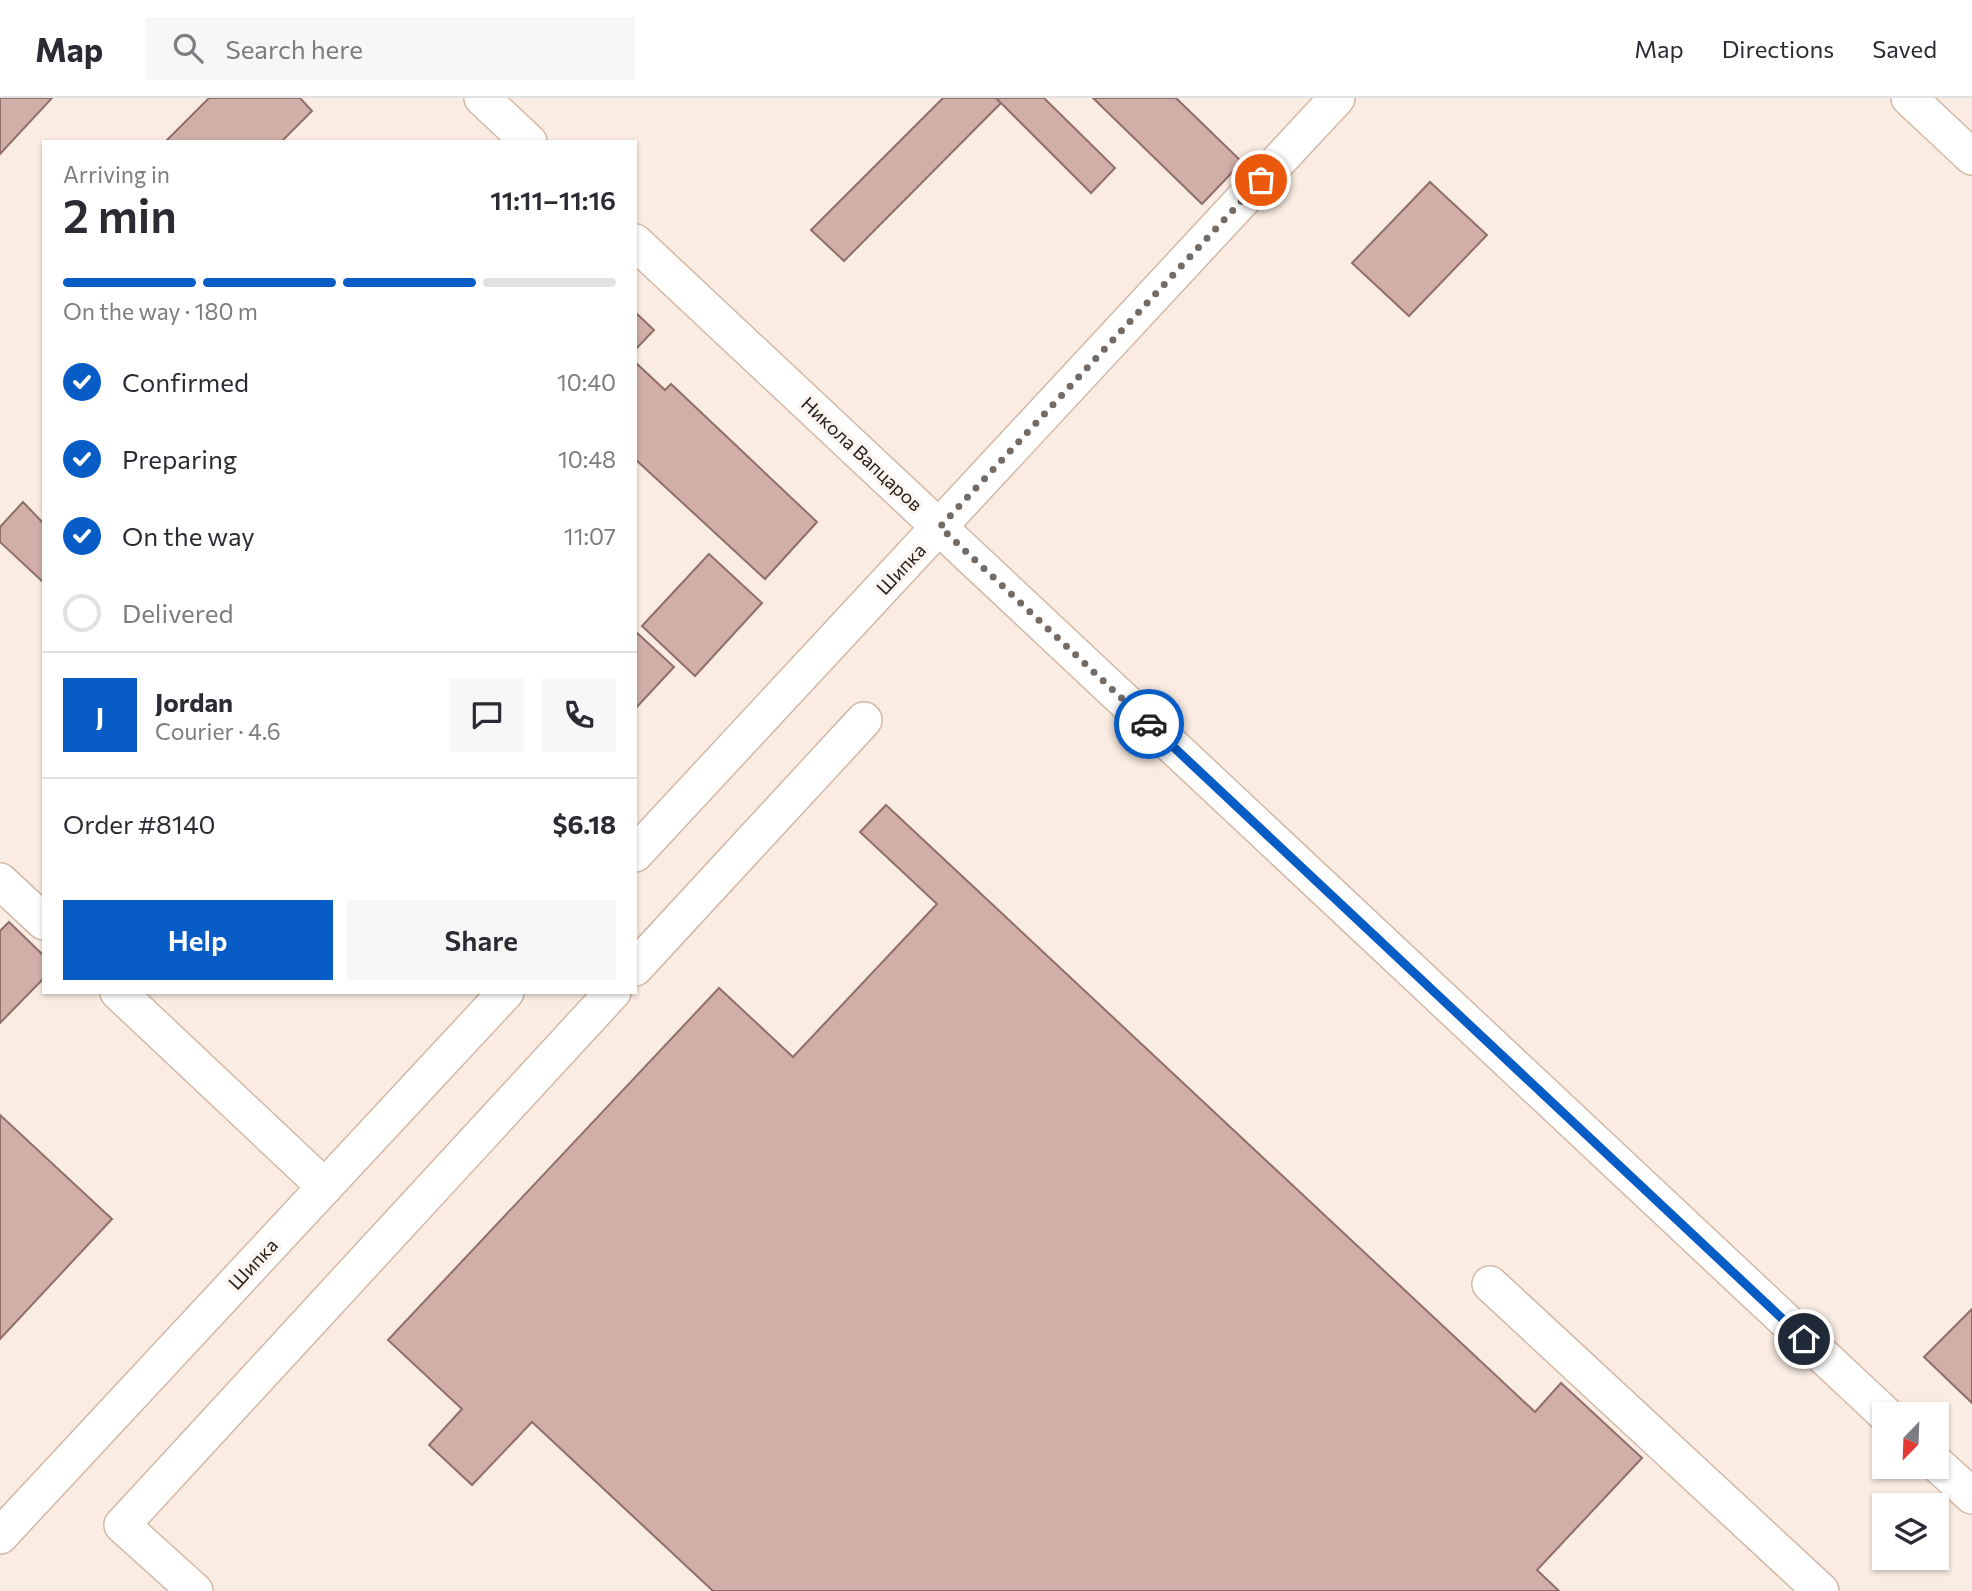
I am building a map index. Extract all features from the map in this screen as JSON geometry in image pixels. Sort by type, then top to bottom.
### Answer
[{"type":"street","points":[[482,98],[527,140]]},
{"type":"street","name":"Шипка","points":[[637,852],[1337,98]]},
{"type":"street","points":[[1909,98],[1972,157]]},
{"type":"street","name":"Никола Вапцаров","points":[[637,244],[1872,1402]]},
{"type":"street","points":[[637,966],[864,720]]},
{"type":"street","points":[[0,881],[42,920]]},
{"type":"street","points":[[120,994],[325,1187]]},
{"type":"street","name":"Шипка","points":[[0,1536],[504,994]]},
{"type":"street","points":[[195,1591],[122,1525],[611,994]]},
{"type":"street","points":[[1490,1284],[1821,1591]]},
{"type":"street","points":[[1950,1476],[1972,1496]]},
{"type":"shaded area","points":[[0,98],[1972,98],[1972,1591],[0,1591]]},
{"type":"building","points":[[0,98],[52,98],[0,154]]},
{"type":"building","points":[[209,98],[300,98],[312,111],[283,140],[167,140]]},
{"type":"building","points":[[943,98],[996,98],[1001,103],[844,261],[811,230]]},
{"type":"building","points":[[996,98],[1044,98],[1115,168],[1091,193]]},
{"type":"building","points":[[1093,98],[1176,98],[1242,162],[1202,204]]},
{"type":"building","points":[[1430,182],[1487,235],[1409,316],[1352,263]]},
{"type":"building","points":[[637,314],[654,330],[637,348]]},
{"type":"building","points":[[637,364],[665,390],[671,384],[817,522],[765,579],[637,461]]},
{"type":"building","points":[[23,502],[42,522],[42,581],[0,542],[0,527]]},
{"type":"building","points":[[709,554],[762,603],[695,676],[642,626]]},
{"type":"building","points":[[637,633],[674,667],[637,707]]},
{"type":"building","points":[[886,805],[1535,1412],[1561,1383],[1642,1458],[1537,1570],[1559,1591],[713,1591],[532,1422],[472,1485],[429,1445],[462,1409],[388,1340],[719,988],[793,1057],[937,904],[860,832]]},
{"type":"building","points":[[9,922],[42,954],[42,980],[0,1023],[0,931]]},
{"type":"building","points":[[0,1115],[112,1219],[0,1339]]},
{"type":"building","points":[[1972,1309],[1972,1403],[1924,1357]]},
{"type":"way so far","points":[[1149,724],[940,527],[1261,180]]},
{"type":"route","points":[[1149,724],[1804,1339]]}]
